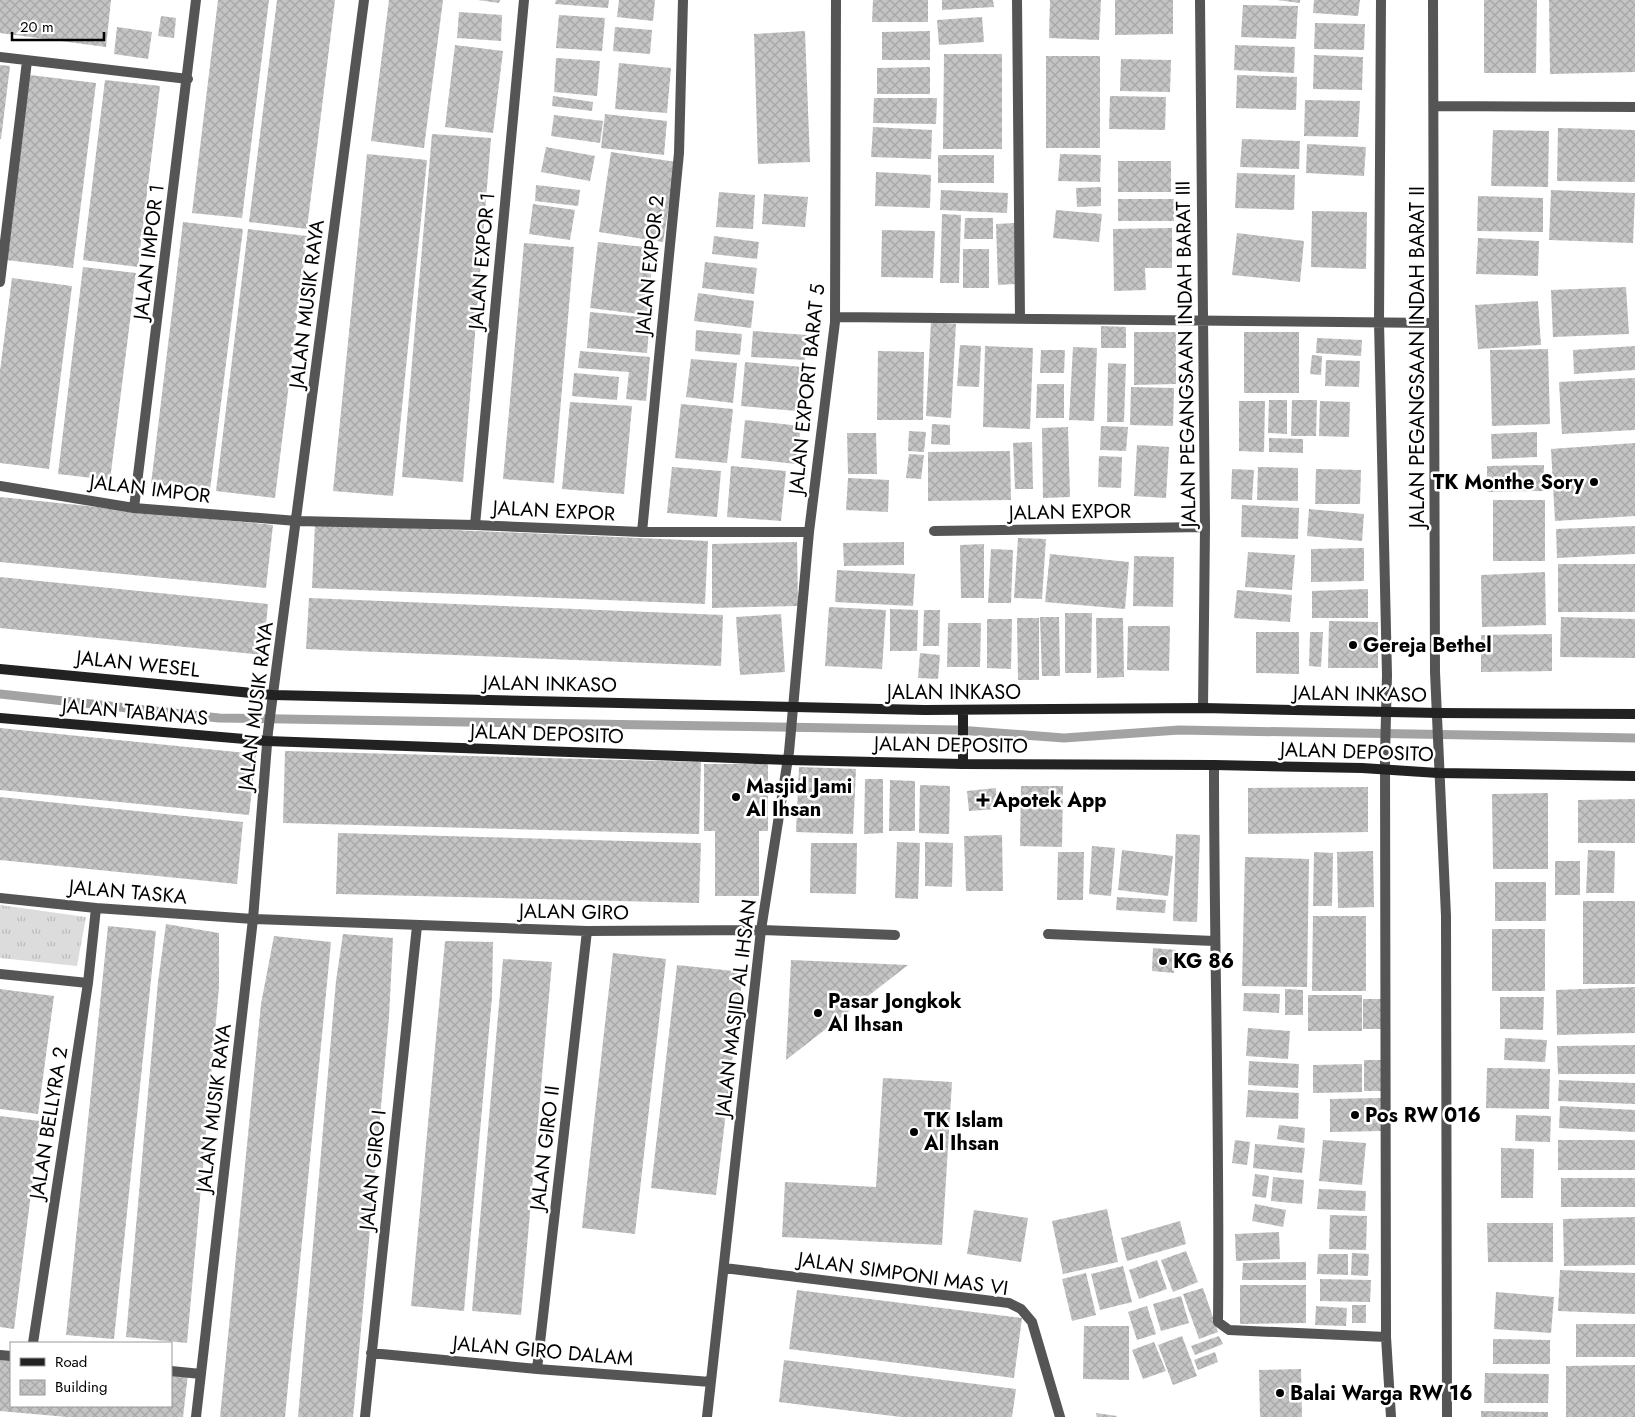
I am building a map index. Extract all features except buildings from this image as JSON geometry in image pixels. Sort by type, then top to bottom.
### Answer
[{"type":"street","name":"JALAN IMPOR 1","points":[[134,508],[188,80],[196,0]]},
{"type":"street","name":"JALAN MUSIK RAYA","points":[[196,1417],[253,920],[268,737],[364,0]]},
{"type":"street","name":"JALAN EXPOR 1","points":[[475,525],[524,0]]},
{"type":"street","name":"JALAN EXPOR 2","points":[[642,532],[679,153],[683,0]]},
{"type":"street","name":"JALAN EXPORT BARAT 5","points":[[792,720],[810,532],[836,317],[836,0]]},
{"type":"street","points":[[1017,0],[1020,319]]},
{"type":"street","name":"JALAN PEGANGSAAN INDAH BARAT III","points":[[1200,0],[1205,527],[1203,708]]},
{"type":"street","name":"JALAN PEGANGSAAN INDAH BARAT II","points":[[1381,0],[1386,715],[1386,1337],[1391,1417]]},
{"type":"street","name":"JALAN PEGANGSAAN INDAH BARAT II","points":[[1434,0],[1431,323],[1434,672],[1446,916],[1447,1417]]},
{"type":"street","points":[[0,57],[188,80]]},
{"type":"street","points":[[0,282],[27,61]]},
{"type":"street","points":[[1434,106],[1635,107]]},
{"type":"street","points":[[836,317],[1431,323]]},
{"type":"street","name":"JALAN IMPOR","points":[[0,486],[134,508],[297,521]]},
{"type":"street","name":"JALAN EXPOR","points":[[297,521],[475,525],[642,532],[810,532]]},
{"type":"street","name":"JALAN EXPOR","points":[[934,531],[1205,527]]},
{"type":"street","name":"JALAN WESEL","points":[[0,669],[273,700]]},
{"type":"street","name":"JALAN INKASO","points":[[273,700],[964,710],[1203,708],[1437,717],[1635,714]]},
{"type":"street","points":[[963,764],[964,710]]},
{"type":"street","name":"JALAN TABANAS","points":[[0,718],[268,737]]},
{"type":"street","name":"JALAN MASJID AL IHSAN","points":[[707,1417],[761,930],[792,720]]},
{"type":"street","name":"JALAN DEPOSITO","points":[[268,737],[963,764],[1214,765],[1385,769],[1438,773],[1635,776]]},
{"type":"street","points":[[1214,765],[1214,942],[1220,1196],[1218,1322],[1229,1330],[1386,1337]]},
{"type":"street","name":"JALAN TASKA","points":[[0,898],[96,908],[253,920]]},
{"type":"street","name":"JALAN BELLYRA 2","points":[[33,1342],[88,983],[96,908]]},
{"type":"street","name":"JALAN GIRO","points":[[253,920],[587,931],[761,930],[895,935]]},
{"type":"street","name":"JALAN GIRO I","points":[[365,1417],[417,926]]},
{"type":"street","name":"JALAN GIRO II","points":[[537,1369],[587,931]]},
{"type":"street","points":[[1048,934],[1214,942]]},
{"type":"street","points":[[0,974],[88,983]]},
{"type":"street","name":"JALAN SIMPONI MAS VI","points":[[724,1268],[1009,1304],[1022,1309],[1032,1322],[1060,1417]]},
{"type":"street","name":"JALAN GIRO DALAM","points":[[371,1353],[537,1369],[711,1382]]},
{"type":"street","points":[[172,1371],[201,1374]]},
{"type":"green space","points":[[0,905],[86,917],[77,966],[0,958]]},
{"type":"waterway","points":[[0,694],[219,718],[958,730],[1064,738],[1179,730],[1635,738]]},
{"type":"place","name":"TK Monthe Sory","points":[[1594,482]]},
{"type":"place","name":"Gereja Bethel","points":[[1353,645]]},
{"type":"place","name":"Masjid Jami Al Ihsan","points":[[736,797]]},
{"type":"place","name":"Apotek App","points":[[983,800]]},
{"type":"place","name":"KG 86","points":[[1163,961]]},
{"type":"place","name":"Pasar Jongkok Al Ihsan","points":[[818,1013]]},
{"type":"place","name":"Pos RW 016","points":[[1355,1115]]},
{"type":"place","name":"TK Islam Al Ihsan","points":[[914,1132]]},
{"type":"place","name":"Balai Warga RW 16","points":[[1280,1393]]}]
